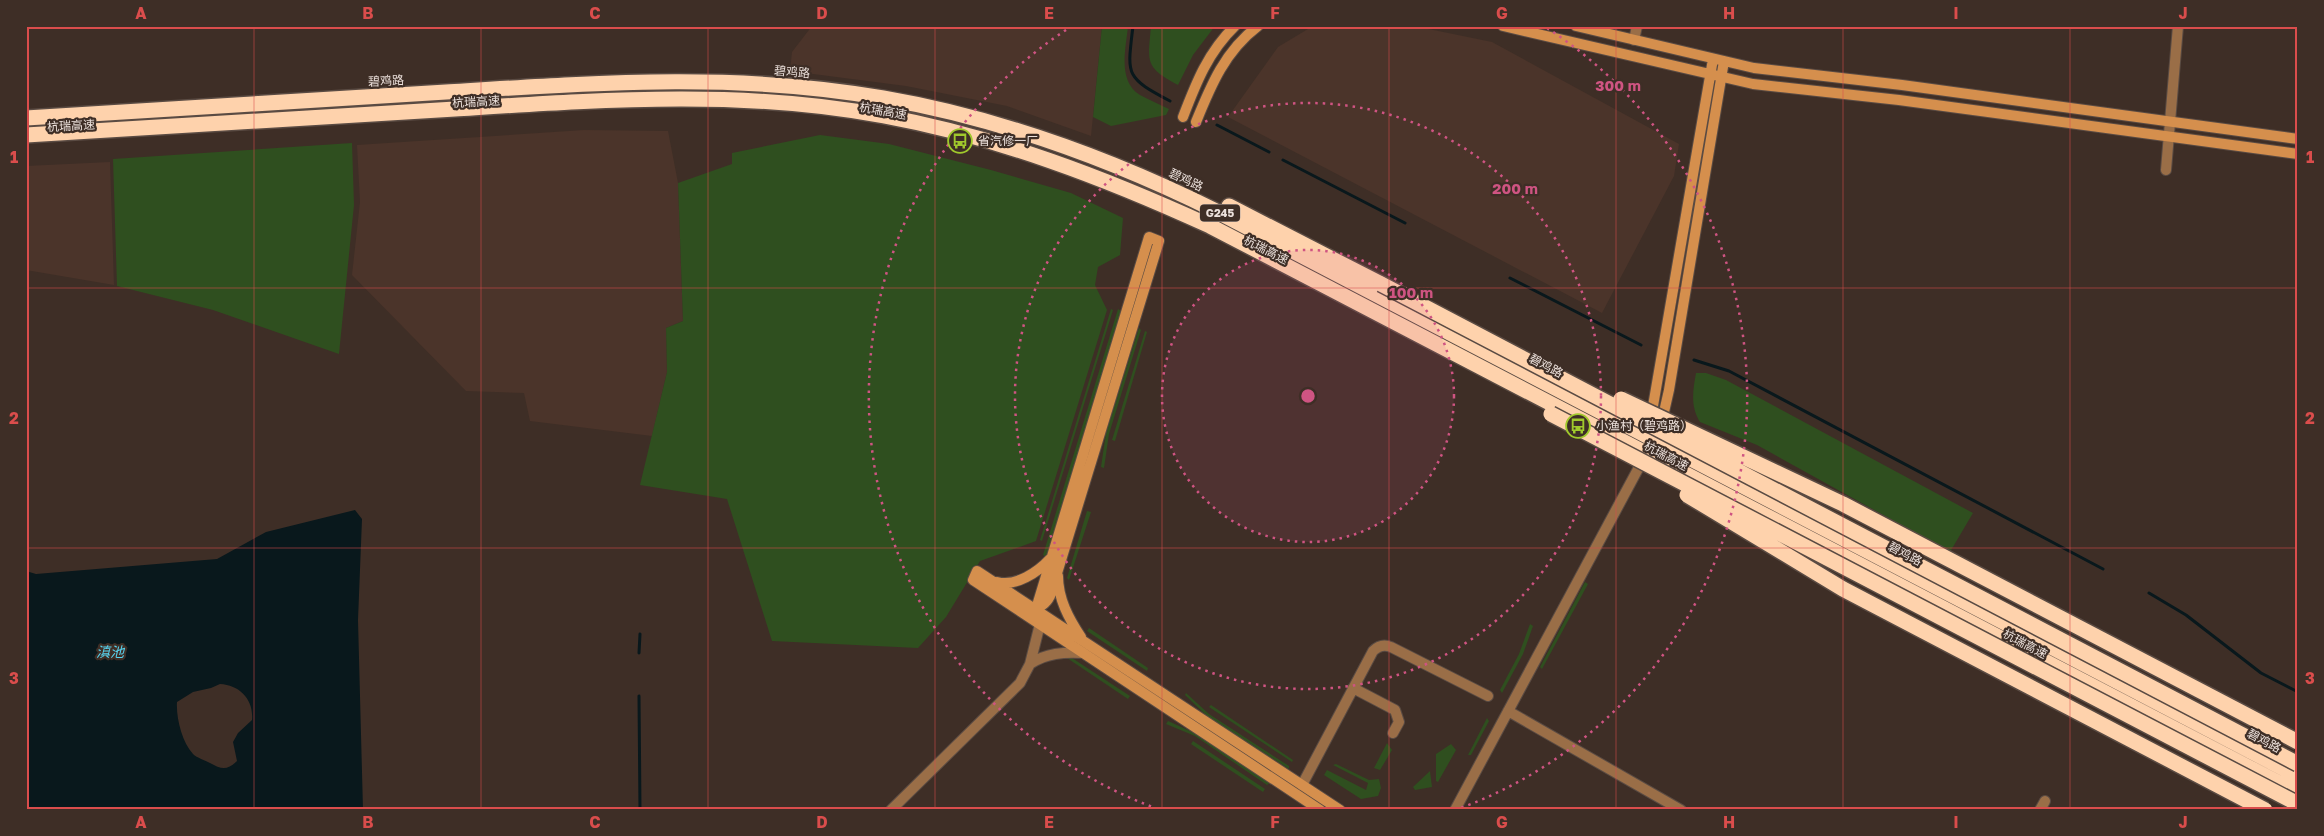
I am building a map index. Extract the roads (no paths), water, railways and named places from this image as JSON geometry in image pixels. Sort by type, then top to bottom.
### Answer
[{"type":"highway","name":"杭瑞高速","points":[[26,107],[572,74],[712,73],[800,78],[847,83],[971,108],[1085,143],[1195,189],[1381,284],[2298,764]]},
{"type":"highway","name":"碧鸡路","points":[[26,118],[608,83],[746,84],[804,87],[883,98],[968,117],[1053,142],[1176,191],[2298,776]]},
{"type":"highway","name":"G245","points":[[26,134],[652,99],[728,100],[805,106],[882,116],[966,134],[1048,159],[1170,208],[1228,236],[2298,792]]},
{"type":"highway","name":"杭瑞高速","points":[[26,144],[624,108],[682,107],[788,112],[889,126],[934,136],[1041,166],[1149,208],[1551,414],[2298,804]]},
{"type":"highway","points":[[1381,284],[1842,504],[2298,742]]},
{"type":"highway","points":[[1551,414],[1843,589],[2265,810]]},
{"type":"street","points":[[1235,26],[1220,42],[1203,68],[1183,117],[1196,122],[1212,84],[1225,60],[1242,40],[1258,26]]},
{"type":"street","points":[[1503,26],[1753,84],[1898,100],[2298,154]]},
{"type":"street","points":[[1576,26],[1754,68],[1902,85],[2298,139]]},
{"type":"street","points":[[1634,40],[1637,26]]},
{"type":"street","points":[[2166,170],[2178,26]]},
{"type":"street","points":[[1645,435],[1653,406],[1713,59]]},
{"type":"street","points":[[1645,435],[1664,412],[1670,390],[1724,61]]},
{"type":"street","points":[[1018,610],[1036,609],[1047,602],[1050,596],[1159,242],[1149,237],[1036,609],[1039,617],[1052,632]]},
{"type":"street","points":[[1455,810],[1646,453]]},
{"type":"street","points":[[992,580],[1002,584],[1023,578],[1051,559]]},
{"type":"street","points":[[1058,570],[1061,597],[1070,619],[1083,640]]},
{"type":"street","points":[[1320,810],[973,580],[977,571],[1340,810]]},
{"type":"street","points":[[891,810],[1020,684],[1030,664],[1040,624]]},
{"type":"street","points":[[1302,785],[1372,651],[1376,647],[1386,645],[1488,696]]},
{"type":"street","points":[[1030,664],[1038,659],[1056,654],[1083,652]]},
{"type":"street","points":[[1353,688],[1395,710],[1399,722],[1393,733]]},
{"type":"street","points":[[1508,711],[1681,810]]},
{"type":"water","name":"滇池","points":[[355,510],[362,519],[358,620],[363,810],[26,810],[26,571],[36,574],[217,559],[266,532]],"holes":[[[220,684],[234,687],[248,700],[251,706],[252,720],[238,733],[233,742],[237,761],[224,768],[217,767],[197,757],[189,749],[180,730],[177,702],[193,692]]]},
{"type":"waterway","points":[[1133,26],[1130,55],[1132,73],[1144,86],[1170,101]]},
{"type":"waterway","points":[[1217,125],[1269,152]]},
{"type":"waterway","points":[[1283,160],[1405,223]]},
{"type":"waterway","points":[[1510,278],[1641,345]]},
{"type":"waterway","points":[[1694,360],[1729,371],[2103,569]]},
{"type":"waterway","points":[[2149,593],[2186,615],[2261,673],[2298,692]]},
{"type":"waterway","points":[[639,653],[640,634]]},
{"type":"waterway","points":[[639,696],[640,810]]},
{"type":"place","name":"省汽修一厂","points":[[960,141]]},
{"type":"place","name":"小渔村（碧鸡路）","points":[[1578,426]]}]
